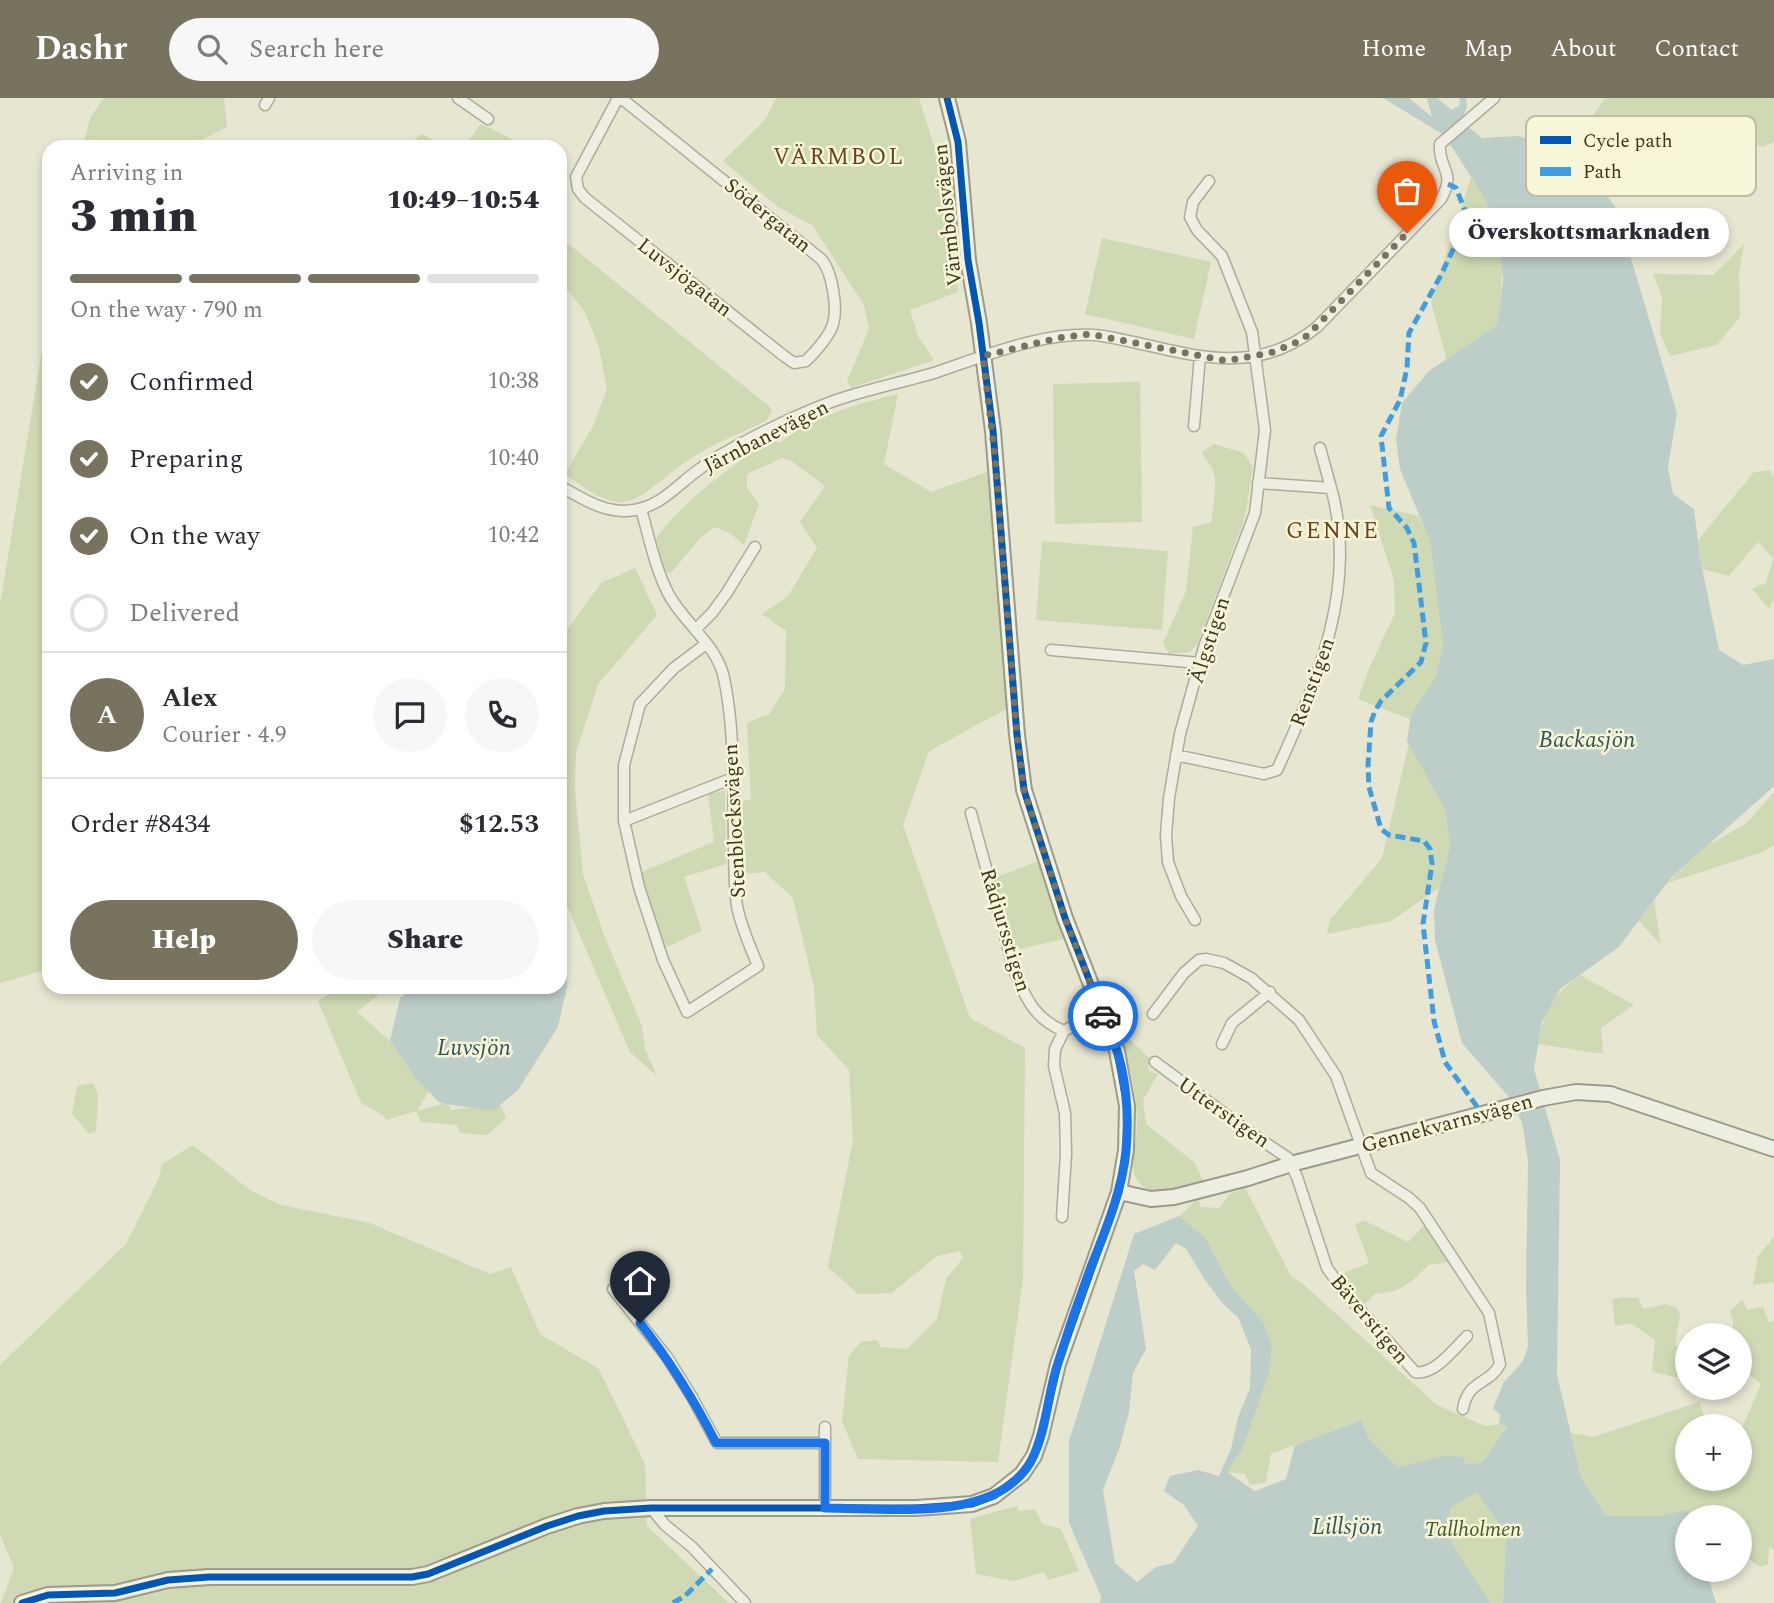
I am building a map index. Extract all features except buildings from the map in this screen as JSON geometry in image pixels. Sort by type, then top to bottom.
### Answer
[{"type":"street","points":[[458,98],[488,119]]},
{"type":"street","name":"Luvsjögatan","points":[[620,98],[576,177],[578,189],[585,198],[784,356],[794,363],[803,362]]},
{"type":"street","name":"Södergatan","points":[[620,98],[707,165],[827,266],[831,283],[833,324],[812,356],[803,362]]},
{"type":"street","name":"Värmbolsvägen","points":[[22,1603],[48,1595],[115,1592],[168,1580],[198,1578],[412,1577],[428,1574],[568,1518],[604,1511],[651,1508],[963,1506],[994,1496],[1022,1474],[1034,1456],[1058,1364],[1119,1192],[1126,1150],[1127,1106],[1117,1051],[1061,906],[1024,790],[1017,735],[994,444],[968,260],[958,142],[947,98]]},
{"type":"street","name":"Järnbanevägen","points":[[567,489],[605,509],[625,512],[641,509],[664,498],[704,465],[767,430],[839,399],[935,373],[983,356],[1058,338],[1090,334],[1222,360],[1255,357],[1289,346],[1317,327],[1441,199],[1447,189],[1449,177],[1439,151],[1440,144],[1494,98]]},
{"type":"street","name":"Älgstigen","points":[[1195,920],[1172,876],[1166,849],[1169,799],[1176,755],[1200,663],[1212,624],[1251,525],[1265,430],[1252,332],[1227,266],[1214,247],[1192,224],[1190,217],[1193,202],[1209,181]]},
{"type":"street","points":[[1194,426],[1200,356]]},
{"type":"street","name":"Renstigen","points":[[1176,755],[1264,774],[1273,773],[1277,769],[1314,684],[1335,611],[1339,575],[1339,522],[1320,448]]},
{"type":"street","points":[[1258,483],[1331,488]]},
{"type":"street","name":"Stenblocksvägen","points":[[641,509],[668,593],[718,659],[724,679],[733,778],[736,897],[741,924],[758,966],[687,1012],[649,921],[624,821],[624,765],[640,704],[674,668],[706,644]]},
{"type":"street","points":[[695,630],[726,594],[755,547]]},
{"type":"street","points":[[1051,650],[1200,663]]},
{"type":"street","points":[[624,821],[733,778]]},
{"type":"street","name":"Rådjursstigen","points":[[971,813],[1015,973],[1023,993],[1044,1022],[1064,1031]]},
{"type":"street","points":[[1153,1014],[1192,964],[1206,958],[1224,962],[1251,978],[1299,1020],[1336,1076],[1371,1173],[1420,1208],[1489,1313],[1500,1364],[1493,1374],[1471,1389],[1465,1397],[1463,1409]]},
{"type":"street","points":[[1222,1044],[1232,1023],[1270,992]]},
{"type":"street","points":[[1062,1217],[1066,1154],[1065,1112],[1054,1057],[1055,1049],[1064,1031],[1100,1011]]},
{"type":"street","name":"Utterstigen","points":[[1155,1062],[1249,1132],[1285,1154],[1291,1164]]},
{"type":"street","name":"Gennekvarnsvägen","points":[[1119,1192],[1151,1199],[1174,1197],[1291,1164],[1576,1092],[1610,1094],[1774,1149]]},
{"type":"street","name":"Bäverstigen","points":[[1291,1164],[1327,1268],[1334,1280],[1415,1372],[1423,1373],[1432,1369],[1467,1336]]},
{"type":"street","points":[[613,1289],[667,1357],[716,1443],[825,1443]]},
{"type":"street","points":[[825,1427],[825,1508]]},
{"type":"street","points":[[651,1508],[745,1603]]},
{"type":"green space","points":[[104,98],[224,98],[227,127],[201,140],[85,140],[90,118]]},
{"type":"green space","points":[[776,98],[919,98],[937,155],[949,213],[958,292],[910,310],[918,336],[934,360],[851,388],[847,381],[869,329],[864,305],[812,225],[778,207],[723,161],[765,120]]},
{"type":"green space","points":[[1605,98],[1774,98],[1774,142],[1763,147],[1756,145],[1756,116],[1593,116]]},
{"type":"green space","points":[[481,124],[512,140],[469,140]]},
{"type":"green space","points":[[421,134],[433,140],[414,140]]},
{"type":"green space","points":[[1471,177],[1483,195],[1497,230],[1502,266],[1497,325],[1445,361],[1431,302]]},
{"type":"green space","points":[[1102,238],[1211,262],[1194,339],[1085,314]]},
{"type":"green space","points":[[567,243],[772,411],[766,421],[703,451],[628,501],[616,502],[586,489],[567,475],[567,471],[593,426],[607,389],[599,347],[585,312],[567,290]]},
{"type":"green space","points":[[1744,244],[1739,273],[1740,317],[1717,345],[1670,356],[1660,333],[1662,297],[1653,274],[1713,275]]},
{"type":"green space","points":[[42,350],[42,971],[0,983],[0,605]]},
{"type":"green space","points":[[1140,382],[1142,522],[1055,524],[1053,384]]},
{"type":"green space","points":[[898,394],[884,464],[931,492],[987,472],[1008,708],[929,751],[903,825],[970,1018],[1025,1048],[1023,1278],[998,1462],[858,1459],[842,1421],[849,1356],[861,1342],[877,1340],[880,1347],[907,1349],[937,1319],[946,1279],[963,1258],[960,1251],[937,1256],[892,1293],[858,1294],[828,1267],[853,1140],[849,1070],[817,1035],[814,987],[793,898],[765,872],[741,874],[738,802],[751,799],[747,723],[769,714],[785,689],[786,631],[762,614],[788,596],[817,548],[800,522],[825,486],[790,460],[782,458],[747,474],[747,488],[759,504],[744,545],[730,533],[714,527],[701,537],[671,573],[665,572],[656,538],[706,486],[765,444],[773,440],[780,443],[807,425],[836,412]]},
{"type":"green space","points":[[1214,444],[1244,453],[1253,468],[1245,517],[1198,643],[1190,652],[1169,654],[1163,643],[1186,591],[1193,527],[1211,522],[1215,483],[1212,469],[1202,452]]},
{"type":"green space","points":[[1770,470],[1774,478],[1774,600],[1769,609],[1752,589],[1766,583],[1773,558],[1758,542],[1729,576],[1702,569],[1698,540],[1754,472]]},
{"type":"green space","points":[[1370,505],[1419,516],[1430,541],[1443,646],[1436,676],[1410,719],[1358,699],[1395,613],[1394,580]]},
{"type":"green space","points":[[1042,541],[1168,551],[1162,630],[1036,620]]},
{"type":"green space","points":[[635,568],[657,615],[598,684],[576,753],[575,789],[583,874],[604,935],[642,1026],[645,1049],[657,1076],[630,1052],[567,906],[567,630],[601,583]]},
{"type":"green space","points":[[1409,743],[1445,809],[1450,846],[1439,888],[1391,921],[1327,934],[1330,920],[1382,858]]},
{"type":"green space","points":[[725,790],[726,864],[684,877],[702,931],[664,948],[641,872],[714,842],[708,794]]},
{"type":"green space","points":[[1774,792],[1774,845],[1760,853],[1667,883],[1707,846],[1747,823]]},
{"type":"green space","points":[[1039,861],[1064,939],[1015,950],[994,878]]},
{"type":"green space","points":[[1654,901],[1661,945],[1639,921]]},
{"type":"green space","points":[[1580,975],[1634,1005],[1601,1028],[1603,1054],[1538,1044],[1543,1022],[1551,1005],[1563,989]]},
{"type":"green space","points":[[330,994],[379,994],[357,1012],[390,1041],[414,1076],[429,1091],[417,1111],[448,1102],[451,1110],[467,1108],[482,1101],[501,1106],[506,1118],[487,1135],[460,1133],[457,1125],[421,1122],[416,1111],[386,1120],[384,1116],[361,1103],[318,1001]]},
{"type":"green space","points":[[1118,1028],[1150,1059],[1149,1071],[1158,1074],[1143,1100],[1146,1124],[1194,1162],[1204,1182],[1179,1190],[1161,1192],[1144,1187],[1138,1181],[1133,1169],[1137,1128],[1136,1103]]},
{"type":"green space","points":[[93,1083],[98,1095],[96,1131],[89,1134],[72,1114],[77,1086]]},
{"type":"green space","points":[[193,1145],[250,1190],[281,1205],[370,1223],[490,1274],[511,1267],[540,1334],[599,1369],[645,1464],[647,1526],[729,1603],[1,1603],[14,1568],[0,1534],[0,1365],[126,1244],[159,1178],[162,1164]]},
{"type":"green space","points":[[1245,1188],[1291,1276],[1437,1405],[1485,1426],[1507,1425],[1482,1462],[1466,1465],[1445,1456],[1398,1467],[1369,1439],[1360,1420],[1271,1454],[1266,1482],[1250,1485],[1245,1474],[1227,1472],[1243,1448],[1269,1373],[1272,1347],[1264,1323],[1230,1285],[1205,1237],[1179,1216],[1198,1199],[1201,1207],[1219,1208],[1230,1194]]},
{"type":"green space","points":[[1365,1221],[1408,1242],[1427,1223],[1448,1262],[1429,1265],[1412,1281],[1395,1291],[1375,1294],[1363,1306],[1339,1275],[1369,1263],[1355,1224]]},
{"type":"green space","points":[[1774,1237],[1774,1282],[1753,1285],[1758,1256]]},
{"type":"green space","points":[[1620,1297],[1638,1298],[1643,1309],[1666,1304],[1677,1308],[1680,1316],[1679,1323],[1675,1323],[1675,1377],[1652,1372],[1655,1340],[1631,1323],[1615,1326],[1612,1300]]},
{"type":"green space","points":[[1742,1299],[1747,1310],[1763,1307],[1769,1322],[1774,1321],[1774,1550],[1769,1547],[1768,1564],[1760,1567],[1752,1561],[1752,1505],[1675,1505],[1675,1512],[1657,1516],[1606,1516],[1581,1477],[1571,1433],[1593,1437],[1699,1402],[1704,1414],[1675,1414],[1675,1491],[1752,1491],[1752,1414],[1748,1414],[1761,1384],[1752,1376],[1752,1323],[1733,1323],[1730,1312]]},
{"type":"green space","name":"Tallholmen","points":[[1477,1492],[1506,1535],[1503,1603],[1490,1603],[1445,1532],[1451,1508]]},
{"type":"green space","points":[[1017,1506],[1019,1511],[1035,1509],[1042,1524],[1061,1529],[1079,1571],[1048,1580],[1044,1572],[1014,1581],[976,1574],[970,1519]]},
{"type":"water","name":"Backasjön","points":[[1383,98],[1409,98],[1432,117],[1427,98],[1437,98],[1452,110],[1460,105],[1459,98],[1466,98],[1467,107],[1461,121],[1482,138],[1526,138],[1526,196],[1607,196],[1616,208],[1677,413],[1668,467],[1673,494],[1694,509],[1700,558],[1719,650],[1743,665],[1774,659],[1774,786],[1670,879],[1619,947],[1560,989],[1542,1022],[1534,1069],[1560,1160],[1557,1375],[1581,1477],[1606,1516],[1657,1516],[1675,1512],[1675,1582],[1710,1582],[1716,1603],[1503,1603],[1506,1535],[1477,1492],[1451,1508],[1445,1532],[1490,1603],[1100,1603],[1101,1596],[1069,1523],[1069,1441],[1134,1234],[1179,1216],[1205,1237],[1230,1285],[1264,1323],[1272,1347],[1269,1373],[1243,1448],[1227,1472],[1255,1491],[1286,1479],[1295,1445],[1361,1420],[1369,1439],[1398,1467],[1445,1456],[1463,1457],[1466,1465],[1482,1462],[1507,1426],[1499,1424],[1500,1415],[1493,1408],[1504,1382],[1523,1361],[1528,1347],[1528,1161],[1522,1122],[1508,1096],[1462,1043],[1435,940],[1434,909],[1450,846],[1445,809],[1407,741],[1411,714],[1436,676],[1443,646],[1430,541],[1400,469],[1396,439],[1402,403],[1429,371],[1497,325],[1503,280],[1497,222],[1444,135]],"holes":[[[1176,1243],[1186,1249],[1225,1306],[1238,1317],[1251,1349],[1250,1388],[1238,1417],[1231,1449],[1219,1476],[1198,1470],[1170,1476],[1164,1491],[1184,1505],[1198,1526],[1173,1563],[1156,1567],[1137,1582],[1115,1563],[1103,1490],[1119,1449],[1129,1412],[1133,1373],[1146,1349],[1134,1271],[1143,1264],[1155,1270]]]},
{"type":"water","name":"Luvsjön","points":[[405,994],[565,994],[558,1027],[518,1090],[493,1111],[440,1103],[414,1076],[390,1041],[400,998]]},
{"type":"marked path","points":[[1448,184],[1456,188],[1468,218],[1409,333],[1407,368],[1400,400],[1381,436],[1389,508],[1407,528],[1414,543],[1426,643],[1421,662],[1381,701],[1375,711],[1371,722],[1368,765],[1369,787],[1381,829],[1389,835],[1424,841],[1430,849],[1432,864],[1423,924],[1434,1021],[1445,1062],[1483,1115]]},
{"type":"marked path","points":[[673,1603],[685,1596],[712,1569]]},
{"type":"cycle path","points":[[22,1603],[48,1595],[115,1593],[168,1580],[209,1577],[412,1577],[428,1574],[547,1526],[604,1511],[651,1508],[916,1508],[972,1504],[994,1496],[1022,1474],[1034,1456],[1058,1364],[1119,1192],[1126,1150],[1127,1106],[1117,1051],[1065,918],[1024,790],[1017,735],[993,431],[968,260],[958,142],[947,98]]},
{"type":"way so far","points":[[1103,1016],[1041,850],[1024,790],[1017,735],[993,431],[983,356],[1004,349],[1090,334],[1222,360],[1270,353],[1308,335],[1407,233]]},
{"type":"place","name":"Överskottsmarknaden","points":[[1407,233]]},
{"type":"district","name":"VÄRMBOL","points":[[839,156]]},
{"type":"district","name":"GENNE","points":[[1333,530]]},
{"type":"route","points":[[640,1323],[667,1357],[716,1443],[825,1443],[825,1508],[963,1506],[994,1496],[1022,1474],[1034,1456],[1041,1437],[1054,1376],[1119,1192],[1126,1150],[1127,1106],[1122,1069],[1103,1016]]},
{"type":"water label","name":"Lillsjön","points":[[1347,1526]]}]
